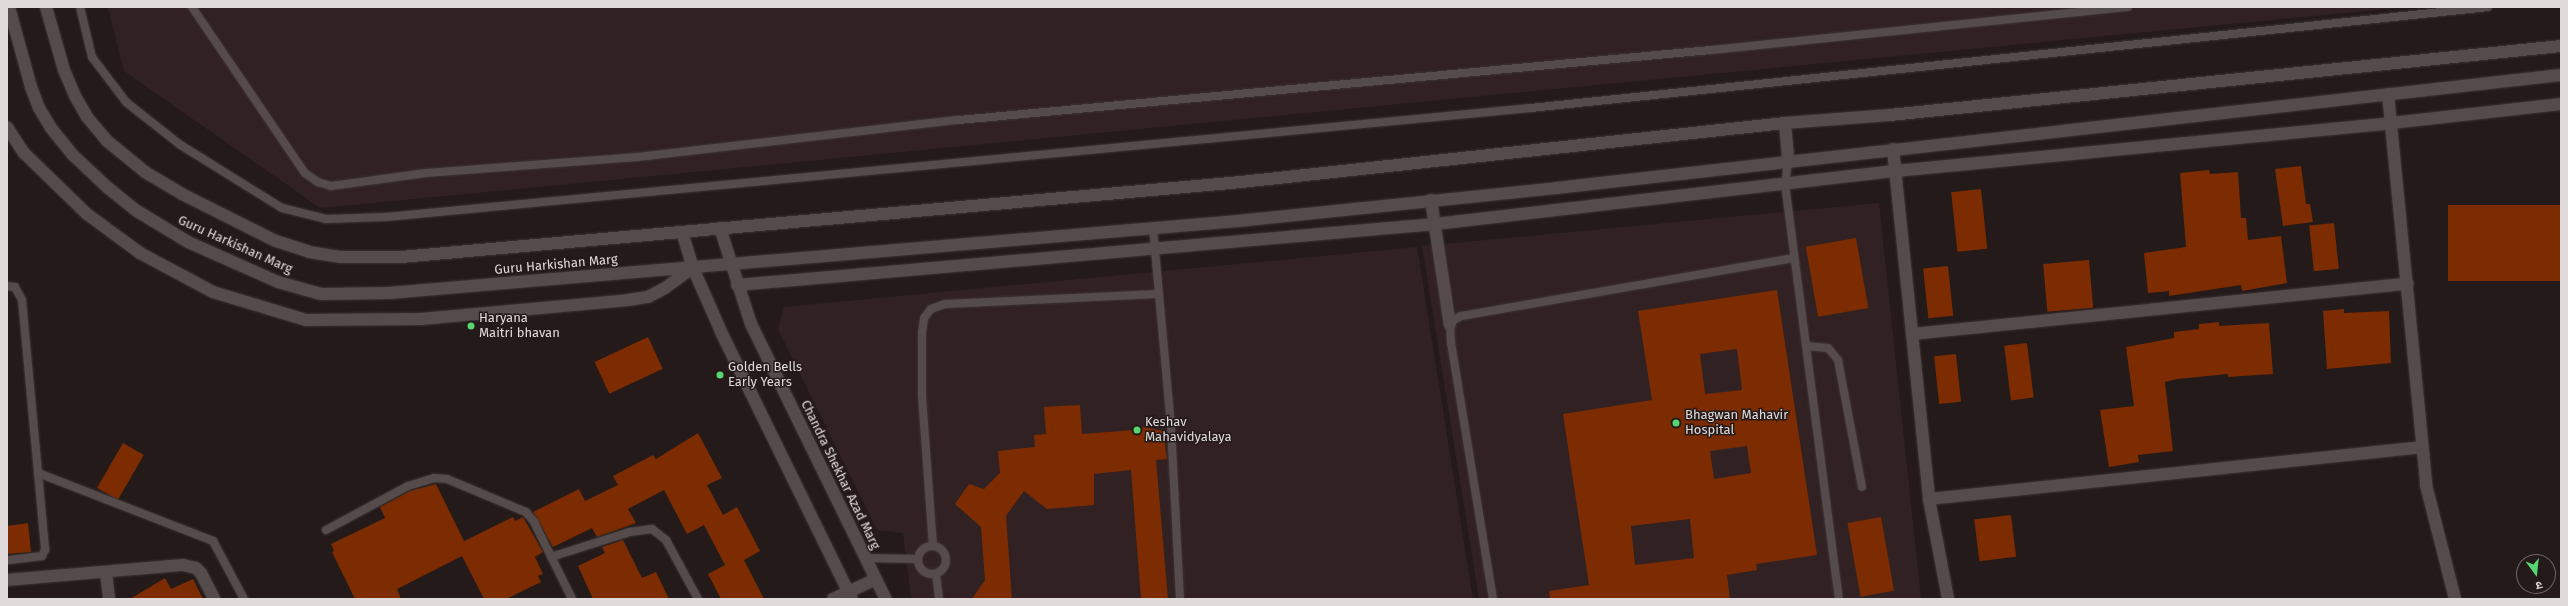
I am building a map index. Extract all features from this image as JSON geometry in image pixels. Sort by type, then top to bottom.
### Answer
[{"type":"street","name":"Guru Harkishan Marg","points":[[9,7],[30,87],[39,108],[51,128],[74,156],[137,211],[188,242],[278,282],[321,294],[389,293],[1153,228],[1431,200],[1788,161],[2561,74]]},
{"type":"street","name":"Guru Harkishan Marg","points":[[46,7],[64,70],[75,96],[87,117],[106,140],[145,172],[182,194],[276,241],[309,252],[340,257],[401,257],[1241,182],[1785,123],[1890,115],[2561,46]]},
{"type":"street","points":[[2388,94],[2426,485],[2455,599]]},
{"type":"street","points":[[737,285],[1435,224],[1896,171],[2391,123],[2561,104]]},
{"type":"street","points":[[1785,123],[1788,161]]},
{"type":"street","points":[[7,127],[24,153],[87,214],[140,253],[213,292],[306,320],[422,319],[628,300],[648,297],[665,288],[693,268]]},
{"type":"street","points":[[1893,149],[1929,500],[1948,599]]},
{"type":"street","points":[[1431,200],[1450,325]]},
{"type":"street","name":"Chandra Shekhar Azad Marg","points":[[720,228],[730,265],[751,324],[886,599]]},
{"type":"street","points":[[682,232],[693,268],[723,336],[850,595]]},
{"type":"street","points":[[1912,334],[2406,284]]},
{"type":"street","points":[[1929,500],[2422,447]]},
{"type":"street","points":[[7,580],[106,573],[183,565],[196,568],[201,573],[214,599]]},
{"type":"street","points":[[106,573],[109,599]]},
{"type":"street","points":[[833,599],[850,595],[876,578]]},
{"type":"lane","points":[[80,7],[92,56],[126,102],[178,144],[282,208],[326,219],[386,217],[1531,108],[2488,7]]},
{"type":"lane","points":[[192,7],[305,173],[318,182],[331,186],[426,173],[637,157],[967,120],[1703,50],[2128,7]]},
{"type":"lane","points":[[1788,161],[1785,184],[1839,599]]},
{"type":"lane","points":[[1153,228],[1171,427],[1180,599]]},
{"type":"lane","points":[[1493,599],[1450,325],[1461,316],[1794,258]]},
{"type":"lane","points":[[7,286],[15,287],[22,300],[44,554],[38,557],[7,560]]},
{"type":"lane","points":[[933,546],[922,387],[922,334],[924,318],[931,309],[945,304],[1159,294]]},
{"type":"lane","points":[[1806,346],[1828,348],[1838,360],[1862,488]]},
{"type":"lane","points":[[38,473],[213,541],[244,599]]},
{"type":"lane","points":[[326,530],[408,486],[434,478],[447,479],[526,512],[534,522],[572,599]]},
{"type":"lane","points":[[551,557],[636,530],[652,529],[666,540],[698,599]]},
{"type":"lane","points":[[933,546],[942,550],[946,559],[944,568],[936,574],[922,572],[918,559],[921,551],[933,546]]},
{"type":"lane","points":[[865,558],[918,559]]},
{"type":"lane","points":[[936,574],[939,599]]},
{"type":"shaded area","points":[[108,7],[2407,7],[320,208],[124,71]]},
{"type":"shaded area","name":"Bhagwan Mahavir Hospital","points":[[1879,203],[1921,599],[1479,599],[1422,246]]},
{"type":"shaded area","name":"Keshav Mahavidyalaya","points":[[1417,247],[1473,599],[911,599],[903,533],[877,530],[778,329],[784,307]]},
{"type":"building","points":[[2301,166],[2306,204],[2310,204],[2313,222],[2283,226],[2275,169]]},
{"type":"building","points":[[2209,170],[2210,174],[2238,172],[2241,218],[2246,218],[2248,240],[2281,236],[2287,283],[2242,291],[2241,285],[2169,296],[2169,291],[2148,293],[2144,253],[2186,247],[2180,173]]},
{"type":"building","points":[[1981,189],[1987,249],[1957,252],[1951,192]]},
{"type":"building","points":[[2448,205],[2561,205],[2561,281],[2448,281]]},
{"type":"building","points":[[2334,223],[2339,269],[2314,271],[2309,226]]},
{"type":"building","points":[[1856,238],[1868,308],[1818,317],[1806,247]]},
{"type":"building","points":[[2089,260],[2093,308],[2047,312],[2043,264]]},
{"type":"building","points":[[1948,266],[1953,316],[1928,318],[1923,269]]},
{"type":"building","points":[[1777,290],[1817,555],[1756,564],[1757,570],[1727,575],[1730,599],[1550,599],[1549,591],[1589,585],[1563,414],[1652,400],[1638,311]],"holes":[[[1737,349],[1742,390],[1705,394],[1700,354]],[[1747,446],[1751,473],[1714,479],[1710,451]],[[1690,519],[1694,558],[1635,565],[1631,526]]]},
{"type":"building","points":[[2344,309],[2344,313],[2389,311],[2391,363],[2327,369],[2323,311]]},
{"type":"building","points":[[2219,322],[2219,326],[2269,323],[2273,374],[2228,377],[2228,374],[2177,379],[2165,382],[2173,451],[2138,455],[2139,462],[2109,467],[2100,410],[2134,406],[2126,347],[2174,338],[2174,332],[2199,329],[2199,324]]},
{"type":"building","points":[[648,337],[663,369],[609,394],[595,362]]},
{"type":"building","points":[[2027,343],[2034,398],[2011,400],[2004,346]]},
{"type":"building","points":[[1956,354],[1961,402],[1939,404],[1934,356]]},
{"type":"building","points":[[1080,405],[1082,434],[1134,430],[1133,425],[1163,431],[1167,459],[1156,460],[1168,599],[1141,599],[1131,470],[1094,474],[1094,505],[1047,509],[1024,491],[1006,516],[1012,599],[972,599],[985,580],[981,527],[955,504],[969,484],[984,489],[1000,473],[998,451],[1035,447],[1034,435],[1046,434],[1044,407]]},
{"type":"building","points":[[698,433],[722,478],[707,485],[723,515],[737,507],[760,551],[744,560],[764,599],[721,599],[708,574],[725,565],[704,525],[687,534],[664,490],[628,509],[636,523],[597,537],[592,528],[553,547],[533,512],[579,489],[585,501],[618,485],[613,476],[653,455],[656,459]]},
{"type":"building","points":[[123,443],[144,455],[118,500],[97,488]]},
{"type":"building","points":[[436,484],[464,541],[513,517],[515,521],[523,517],[543,552],[535,557],[543,574],[538,576],[541,582],[506,599],[484,599],[462,556],[397,589],[401,599],[355,599],[332,552],[334,551],[331,544],[385,518],[380,507],[410,491]]},
{"type":"building","points":[[2011,515],[2016,557],[1979,561],[1974,520]]},
{"type":"building","points":[[1881,517],[1894,591],[1861,597],[1848,523]]},
{"type":"building","points":[[28,523],[31,552],[7,554],[7,526]]},
{"type":"building","points":[[623,540],[642,578],[656,572],[669,599],[593,599],[578,566],[605,553],[602,547]]},
{"type":"building","points":[[165,578],[171,589],[193,579],[203,599],[130,599]]},
{"type":"place","name":"Haryana Maitri bhavan","points":[[471,326]]},
{"type":"place","name":"Golden Bells Early Years","points":[[720,375]]},
{"type":"place","name":"Bhagwan Mahavir Hospital","points":[[1676,423]]},
{"type":"place","name":"Keshav Mahavidyalaya","points":[[1137,430]]}]
